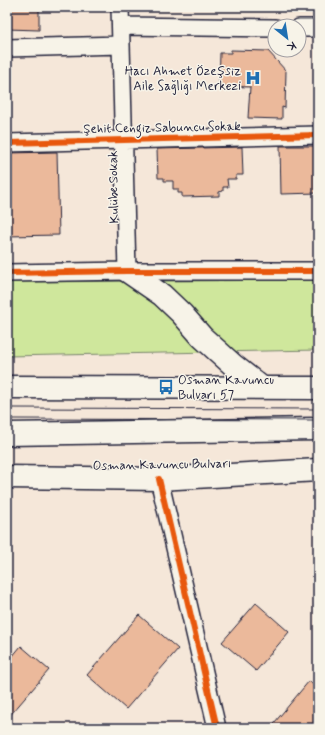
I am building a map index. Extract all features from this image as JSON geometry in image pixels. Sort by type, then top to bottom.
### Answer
[{"type":"highway","points":[[127,271],[162,295],[182,314],[202,337],[232,365],[261,387]]},
{"type":"highway","points":[[7,387],[318,388]]},
{"type":"highway","points":[[7,434],[318,429]]},
{"type":"highway","points":[[309,470],[318,485]]},
{"type":"highway","name":"Osman Kavuncu Bulvarı","points":[[7,477],[159,479],[309,470]]},
{"type":"street","name":"Kulübe Sokak","points":[[120,7],[127,271]]},
{"type":"street","points":[[121,26],[267,28]]},
{"type":"street","points":[[307,28],[318,28]]},
{"type":"street","points":[[7,48],[121,45]]},
{"type":"street","name":"Şehit Cengiz Sabuncu Sokak","points":[[7,143],[318,134]]},
{"type":"street","points":[[7,273],[127,271],[318,271]]},
{"type":"street","points":[[159,479],[217,728]]},
{"type":"green space","points":[[318,280],[318,350],[7,356],[7,282]]},
{"type":"building","points":[[7,7],[39,7],[39,30],[7,29]]},
{"type":"building","name":"Hacı Ahmet Özeşsiz Aile Sağlığı Merkezi","points":[[231,50],[267,51],[267,58],[274,58],[286,71],[285,108],[282,107],[282,119],[248,118],[250,87],[219,86],[220,53],[231,53]]},
{"type":"building","points":[[280,146],[318,146],[318,193],[281,194]]},
{"type":"building","points":[[242,147],[243,175],[236,175],[236,179],[227,179],[228,187],[223,187],[223,191],[219,192],[219,196],[182,197],[182,193],[178,193],[178,189],[173,189],[173,181],[164,181],[164,178],[158,178],[157,149]]},
{"type":"building","points":[[57,152],[59,235],[7,236],[7,153]]},
{"type":"building","points":[[256,603],[289,632],[256,671],[222,642]]},
{"type":"building","points":[[139,615],[178,649],[126,709],[87,675]]},
{"type":"building","points":[[21,646],[49,670],[7,719],[7,663]]},
{"type":"building","points":[[309,681],[318,689],[318,723],[314,728],[270,728]]},
{"type":"tram line","points":[[7,408],[318,409]]},
{"type":"tram line","points":[[7,419],[318,420]]},
{"type":"cycle path","points":[[7,143],[318,135]]},
{"type":"cycle path","points":[[7,273],[127,271],[318,271]]},
{"type":"cycle path","points":[[159,479],[217,728]]},
{"type":"place","name":"Hacı Ahmet Özeşsiz Aile Sağlığı Merkezi","points":[[253,78]]},
{"type":"place","name":"Osman Kavuncu Bulvarı 57","points":[[166,387]]}]
